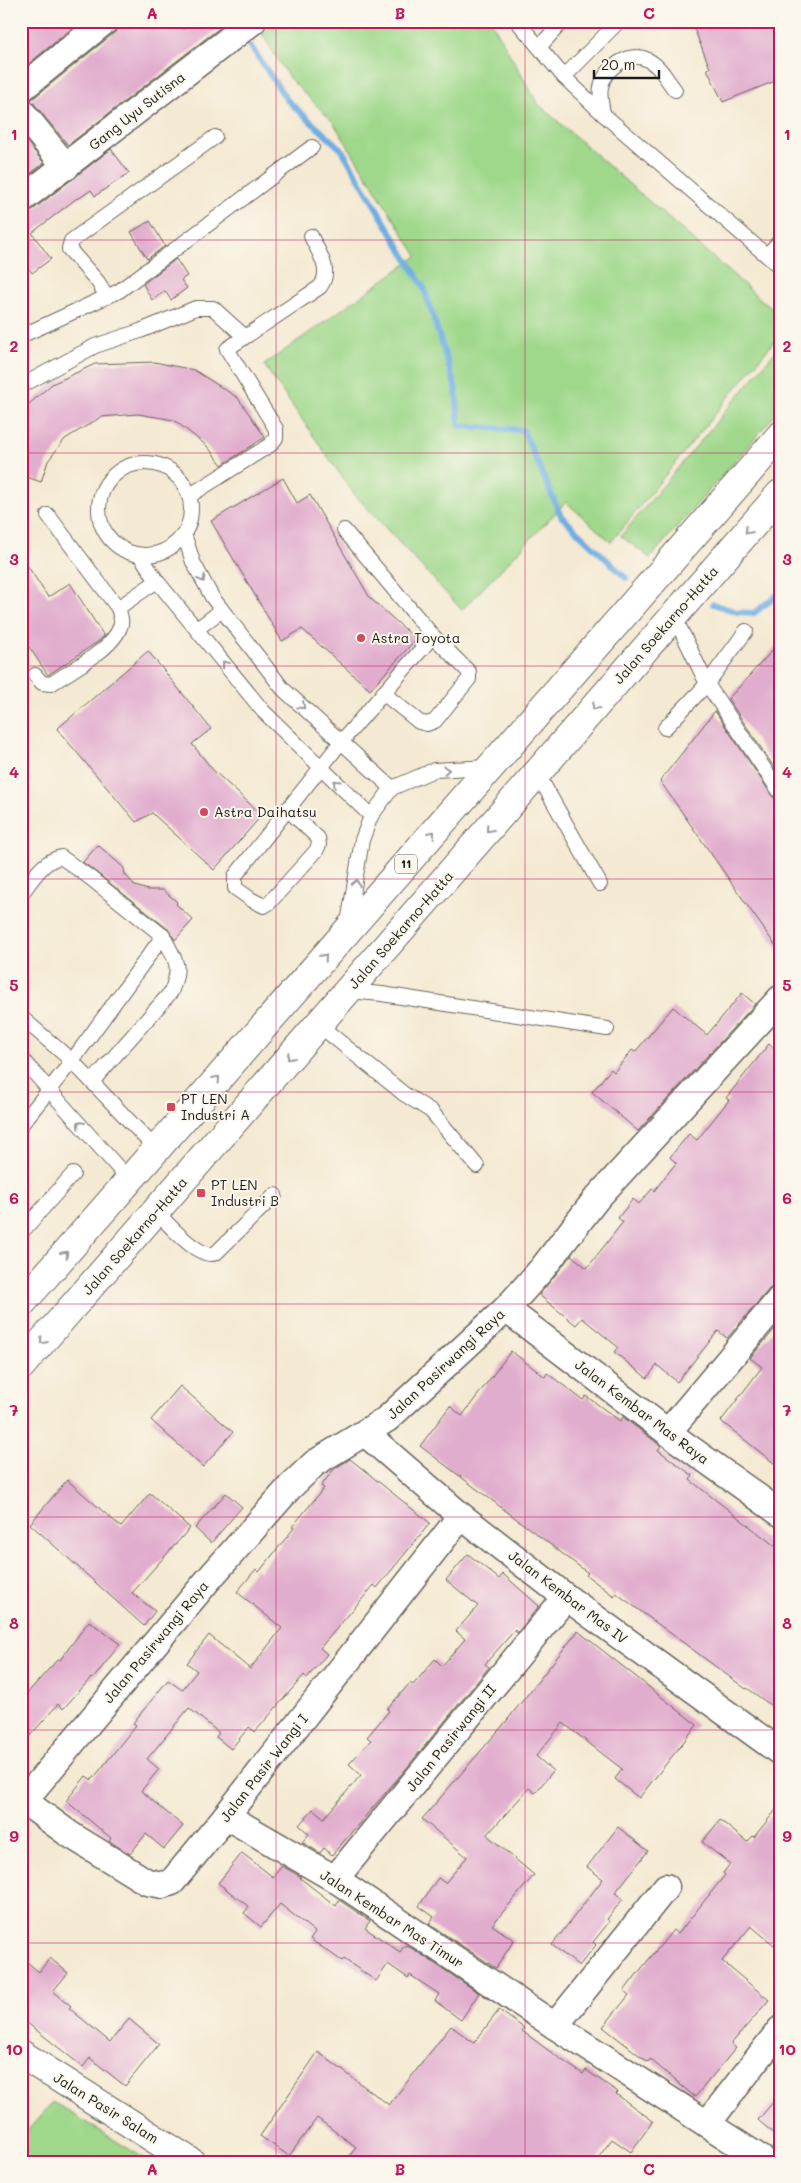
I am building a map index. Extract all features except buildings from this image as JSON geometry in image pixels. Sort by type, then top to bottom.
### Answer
[{"type":"main road","name":"11","points":[[27,1297],[780,436]]},
{"type":"main road","name":"Jalan Soekarno-Hatta","points":[[21,1366],[780,494]]},
{"type":"main road","points":[[27,1297],[64,1317]]},
{"type":"main road","name":"Jalan Pasir Salam","points":[[21,2054],[191,2162]]},
{"type":"street","points":[[21,89],[105,21]]},
{"type":"street","name":"Gang Uyu Sutisna","points":[[21,200],[66,167],[241,28]]},
{"type":"street","points":[[21,111],[66,167]]},
{"type":"street","name":"Jalan Pasirwangi Raya","points":[[22,1802],[208,1580],[290,1487],[315,1463],[387,1419],[506,1309],[542,1269],[598,1198],[780,999]]},
{"type":"street","points":[[668,1432],[780,1299]]},
{"type":"street","name":"Jalan Kembar Mas Raya","points":[[506,1309],[668,1432],[780,1513]]},
{"type":"street","name":"Jalan Kembar Mas IV","points":[[364,1433],[461,1516],[566,1597],[780,1752]]},
{"type":"street","name":"Jalan Pasir Wangi I","points":[[22,1802],[69,1834],[147,1882],[163,1885],[172,1882],[461,1516]]},
{"type":"street","name":"Jalan Pasirwangi II","points":[[335,1879],[566,1597]]},
{"type":"street","name":"Jalan Kembar Mas Timur","points":[[226,1816],[335,1879],[555,2026],[766,2162]]},
{"type":"street","points":[[555,2026],[666,1886]]},
{"type":"street","points":[[707,2124],[780,2030]]},
{"type":"lane","points":[[517,21],[564,76],[603,114],[780,267]]},
{"type":"lane","points":[[539,47],[563,21]]},
{"type":"lane","points":[[564,76],[619,21]]},
{"type":"lane","points":[[603,114],[601,85],[617,64],[633,57],[644,58],[655,64],[675,90]]},
{"type":"lane","points":[[107,297],[98,282],[69,249],[71,242],[215,137]]},
{"type":"lane","points":[[21,336],[119,290],[312,148]]},
{"type":"lane","points":[[189,496],[270,445],[276,438],[276,429],[227,349],[320,287],[326,280],[327,270],[311,236]]},
{"type":"lane","points":[[767,255],[780,241]]},
{"type":"lane","points":[[21,386],[95,346],[196,308],[213,308],[244,336]]},
{"type":"lane","points":[[137,463],[151,463],[165,467],[178,476],[187,489],[189,496],[191,504],[190,519],[184,534],[172,546],[157,554],[140,555],[126,551],[114,543],[102,525],[99,504],[103,490],[123,468],[137,463]]},
{"type":"lane","points":[[35,675],[42,683],[51,684],[104,647],[120,629],[122,622],[118,608],[48,515]]},
{"type":"lane","points":[[344,530],[433,636],[470,672],[469,679],[435,721],[427,724],[419,722],[383,693]]},
{"type":"lane","points":[[184,534],[193,562],[212,598],[283,689],[392,788]]},
{"type":"lane","points":[[140,555],[157,581],[263,711],[371,816]]},
{"type":"lane","points":[[118,608],[157,581]]},
{"type":"lane","points":[[196,629],[222,610]]},
{"type":"lane","points":[[674,616],[707,684],[780,792]]},
{"type":"lane","points":[[665,728],[707,684],[746,631]]},
{"type":"lane","points":[[288,809],[318,838],[318,845],[316,851],[270,903],[264,906],[235,888],[235,876],[320,768],[341,742],[433,636]]},
{"type":"lane","points":[[347,931],[362,840],[371,816],[392,788],[434,770],[490,767]]},
{"type":"lane","points":[[537,773],[600,884]]},
{"type":"lane","points":[[21,894],[44,865],[52,859],[61,858],[89,877],[163,936],[178,964],[178,975],[171,992],[92,1082]]},
{"type":"lane","points":[[21,1125],[72,1061],[163,936]]},
{"type":"lane","points":[[348,991],[382,994],[607,1029]]},
{"type":"lane","points":[[21,1018],[72,1061],[156,1149]]},
{"type":"lane","points":[[318,1024],[404,1094],[431,1111],[477,1166]]},
{"type":"lane","points":[[21,1058],[130,1180]]},
{"type":"lane","points":[[21,1233],[73,1174]]},
{"type":"lane","points":[[156,1212],[184,1239],[204,1254],[210,1256],[216,1253],[275,1195]]},
{"type":"green space","points":[[279,21],[491,21],[538,104],[780,316],[780,334],[611,542],[566,502],[462,610],[354,494],[264,365],[417,256],[333,122],[289,78],[262,34]]},
{"type":"green space","points":[[780,346],[780,409],[650,558],[621,536]]},
{"type":"green space","points":[[53,2102],[150,2162],[21,2162],[21,2126],[27,2131]]},
{"type":"waterway","points":[[242,37],[250,45],[287,100],[342,150],[424,288],[456,389],[459,426],[523,430],[561,516],[626,578]]},
{"type":"waterway","points":[[713,604],[737,612],[754,613],[780,593]]},
{"type":"place","name":"Astra Toyota","points":[[361,638]]},
{"type":"place","name":"Astra Daihatsu","points":[[204,812]]},
{"type":"place","name":"PT LEN Industri A","points":[[171,1107]]},
{"type":"place","name":"PT LEN Industri B","points":[[201,1193]]}]
